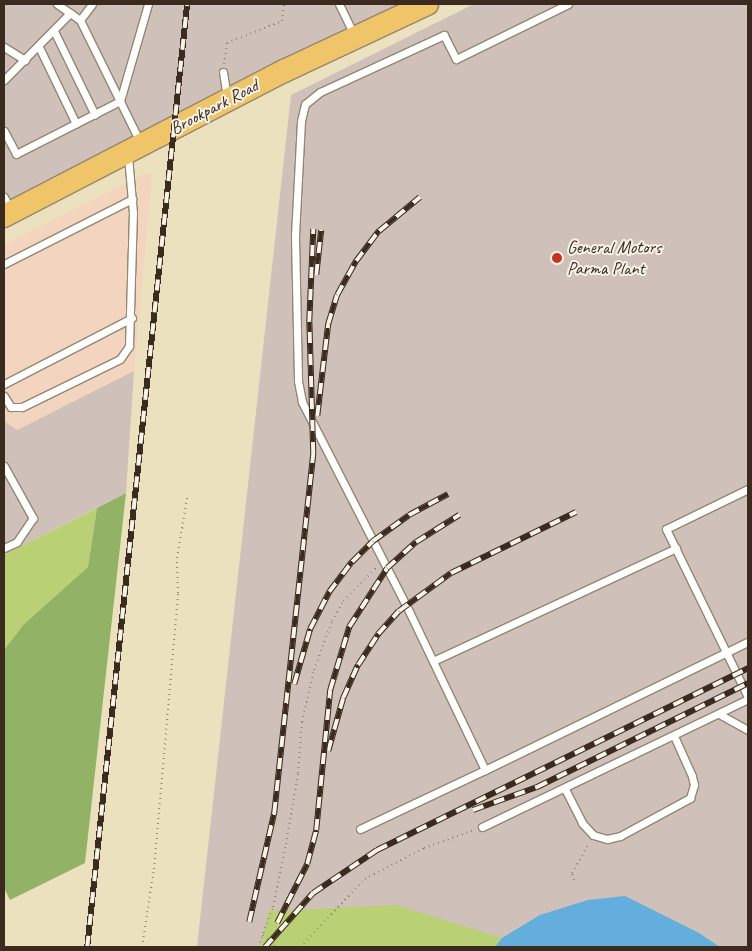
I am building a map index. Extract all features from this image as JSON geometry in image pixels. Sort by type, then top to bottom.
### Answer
[{"type":"main road","name":"Brookpark Road","points":[[6,208],[135,149],[228,100],[426,4]]},
{"type":"lane","points":[[4,396],[11,407],[22,407],[120,359],[129,346],[132,318],[132,200],[135,149],[120,101],[80,20],[57,4]]},
{"type":"lane","points":[[80,20],[92,4]]},
{"type":"lane","points":[[4,131],[16,154],[120,101],[148,4]]},
{"type":"lane","points":[[339,4],[356,38]]},
{"type":"lane","points":[[485,770],[434,661],[302,402],[298,381],[295,236],[301,121],[305,104],[320,92],[444,35],[456,59],[568,4]]},
{"type":"lane","points":[[4,80],[70,13]]},
{"type":"lane","points":[[54,31],[95,115]]},
{"type":"lane","points":[[39,46],[76,124]]},
{"type":"lane","points":[[4,47],[25,60]]},
{"type":"lane","points":[[224,72],[228,100]]},
{"type":"lane","points":[[4,264],[132,200]]},
{"type":"lane","points":[[4,384],[132,318]]},
{"type":"lane","points":[[4,466],[32,518],[17,542],[4,548]]},
{"type":"lane","points":[[482,827],[565,789],[748,698],[666,529],[748,488]]},
{"type":"lane","points":[[434,661],[676,548]]},
{"type":"lane","points":[[360,829],[748,642]]},
{"type":"lane","points":[[719,714],[748,730]]},
{"type":"lane","points":[[565,789],[582,823],[593,835],[607,839],[620,836],[690,798],[694,784],[692,776],[674,736]]},
{"type":"path","points":[[224,72],[227,43],[282,21],[284,4]]},
{"type":"path","points":[[142,947],[154,869],[178,593],[178,558],[187,498]]},
{"type":"path","points":[[258,947],[273,907],[291,820],[302,722],[314,670],[332,621],[344,601],[384,563]]},
{"type":"path","points":[[300,947],[345,896],[372,874],[424,848],[482,827]]},
{"type":"path","points":[[574,880],[572,874],[593,835]]},
{"type":"path","points":[[263,935],[275,947]]},
{"type":"shaded area","points":[[4,4],[402,4],[4,204]]},
{"type":"shaded area","points":[[474,4],[748,4],[748,947],[197,947],[291,95]]},
{"type":"shaded area","points":[[145,173],[152,174],[134,371],[17,430],[4,421],[4,245]]},
{"type":"shaded area","points":[[134,371],[126,493],[4,555],[4,421],[17,430]]},
{"type":"green space","points":[[126,493],[85,863],[10,900],[4,888],[4,650],[24,624],[88,567],[97,508]]},
{"type":"green space","points":[[97,508],[88,567],[24,624],[4,650],[4,555]]},
{"type":"green space","points":[[397,905],[502,938],[495,947],[260,947],[269,911]]},
{"type":"water","points":[[625,896],[699,933],[720,947],[495,947],[502,938],[540,915],[588,900]]},
{"type":"railway","points":[[87,947],[187,4]]},
{"type":"railway","points":[[317,416],[328,324],[337,295],[356,261],[379,231],[420,197]]},
{"type":"railway","points":[[249,922],[274,813],[313,453],[309,322],[313,229]]},
{"type":"railway","points":[[316,275],[321,230]]},
{"type":"railway","points":[[294,684],[310,629],[329,592],[352,562],[373,541],[409,515],[448,494]]},
{"type":"railway","points":[[328,751],[343,698],[358,665],[378,634],[399,611],[451,573],[576,512]]},
{"type":"railway","points":[[277,923],[307,864],[316,830],[330,690],[349,627],[387,568],[416,542],[459,515]]},
{"type":"railway","points":[[265,947],[313,893],[377,850],[748,668]]},
{"type":"railway","points":[[473,810],[537,787],[748,683]]},
{"type":"place","name":"General Motors Parma Plant","points":[[557,258]]}]
